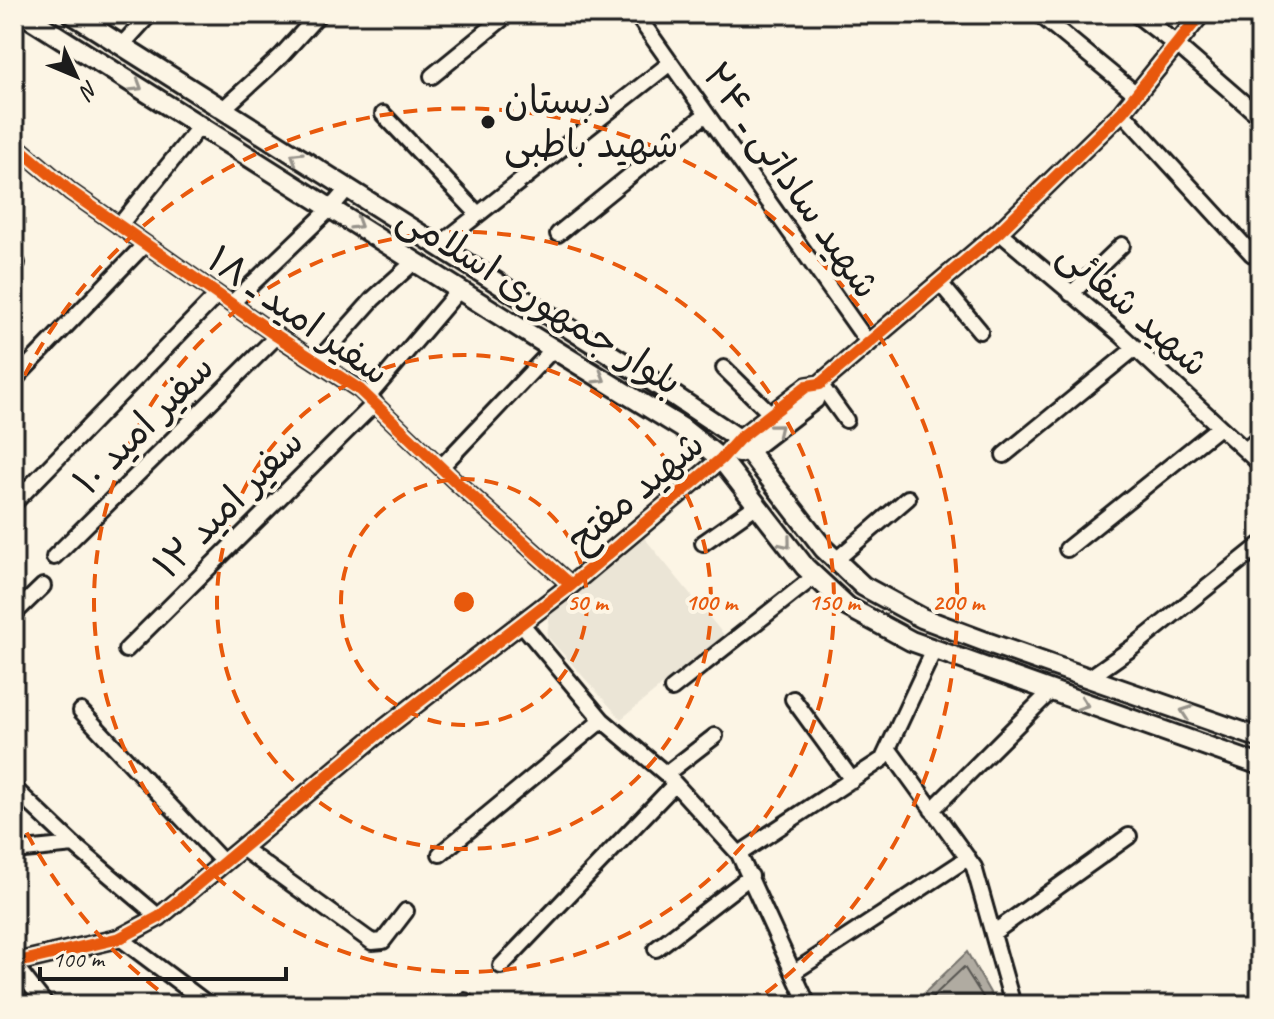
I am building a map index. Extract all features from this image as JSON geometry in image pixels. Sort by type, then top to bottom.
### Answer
[{"type":"main road","name":"بلوار جمهوری اسلامی","points":[[23,14],[682,428],[721,459],[805,567],[848,607],[934,650],[1260,765]]},
{"type":"main road","name":"بلوار جمهوری اسلامی","points":[[72,14],[744,445],[798,517],[863,586],[922,618],[1260,738]]},
{"type":"main road","points":[[1013,679],[1022,655]]},
{"type":"street","points":[[121,46],[150,14]]},
{"type":"street","points":[[222,110],[281,56],[319,14]]},
{"type":"street","points":[[432,76],[508,14]]},
{"type":"street","points":[[1039,14],[1136,94]]},
{"type":"street","points":[[1137,14],[1260,117]]},
{"type":"street","name":"شهید مفتح","points":[[14,963],[120,938],[159,917],[385,728],[571,585],[721,459],[744,445],[771,414],[807,386],[820,384],[999,232],[1122,112],[1201,14]]},
{"type":"street","name":"شهید ساداتی ـ ۲۴","points":[[642,17],[669,64],[869,344]]},
{"type":"street","points":[[438,246],[669,64]]},
{"type":"street","points":[[1122,112],[1252,254]]},
{"type":"street","points":[[383,114],[478,214]]},
{"type":"street","points":[[558,234],[706,114]]},
{"type":"street","points":[[119,226],[200,126]]},
{"type":"street","name":"سفیر امید ـ ۱۸","points":[[15,148],[119,226],[371,400],[571,585]]},
{"type":"street","points":[[231,304],[347,189]]},
{"type":"street","name":"شهید شفائی","points":[[999,232],[1135,348],[1260,464]]},
{"type":"street","points":[[14,380],[145,244]]},
{"type":"street","points":[[1071,294],[1122,245]]},
{"type":"street","points":[[317,362],[364,309],[415,261]]},
{"type":"street","points":[[940,283],[980,331]]},
{"type":"street","name":"سفیر امید ۱۲","points":[[126,650],[371,400],[459,290]]},
{"type":"street","points":[[14,503],[217,295]]},
{"type":"street","name":"سفیر امید ۱۰","points":[[54,557],[277,336]]},
{"type":"street","points":[[1004,455],[1135,348]]},
{"type":"street","points":[[441,467],[553,349]]},
{"type":"street","points":[[724,368],[771,414]]},
{"type":"street","points":[[744,445],[815,400],[820,384]]},
{"type":"street","points":[[820,384],[846,420]]},
{"type":"street","points":[[1067,549],[1219,427]]},
{"type":"street","points":[[1246,450],[1260,437]]},
{"type":"street","points":[[836,560],[908,498]]},
{"type":"street","points":[[703,543],[757,505]]},
{"type":"street","points":[[1089,678],[1133,647],[1260,545]]},
{"type":"street","points":[[672,689],[815,576]]},
{"type":"street","points":[[14,614],[43,586]]},
{"type":"street","points":[[521,623],[602,720],[671,779],[739,854],[808,1005]]},
{"type":"street","points":[[739,854],[852,780],[885,754],[934,650]]},
{"type":"street","points":[[932,810],[1050,692]]},
{"type":"street","points":[[793,699],[852,780]]},
{"type":"street","points":[[81,711],[224,863]]},
{"type":"street","points":[[440,854],[602,720]]},
{"type":"street","points":[[501,966],[671,779],[715,736]]},
{"type":"street","points":[[885,754],[974,867],[1013,1005]]},
{"type":"street","points":[[14,788],[74,845],[159,917]]},
{"type":"street","points":[[993,933],[1129,836]]},
{"type":"street","points":[[14,851],[74,845]]},
{"type":"street","points":[[242,848],[372,942],[383,941],[406,911]]},
{"type":"street","points":[[794,972],[968,858]]},
{"type":"street","points":[[656,949],[751,876]]},
{"type":"street","points":[[120,938],[209,1005]]},
{"type":"street","points":[[14,963],[46,1005]]},
{"type":"shaded area","points":[[642,535],[724,635],[621,719],[547,636],[550,611]]},
{"type":"water","points":[[967,952],[997,1005],[912,1005]]},
{"type":"cycle path","points":[[14,963],[120,938],[159,917],[385,728],[571,585],[721,459],[739,439],[807,386],[820,384],[999,232],[1122,112],[1201,14]]},
{"type":"cycle path","points":[[14,144],[71,192],[360,390],[571,585]]},
{"type":"place","name":"دبستان شهید باطبی","points":[[488,122]]}]
